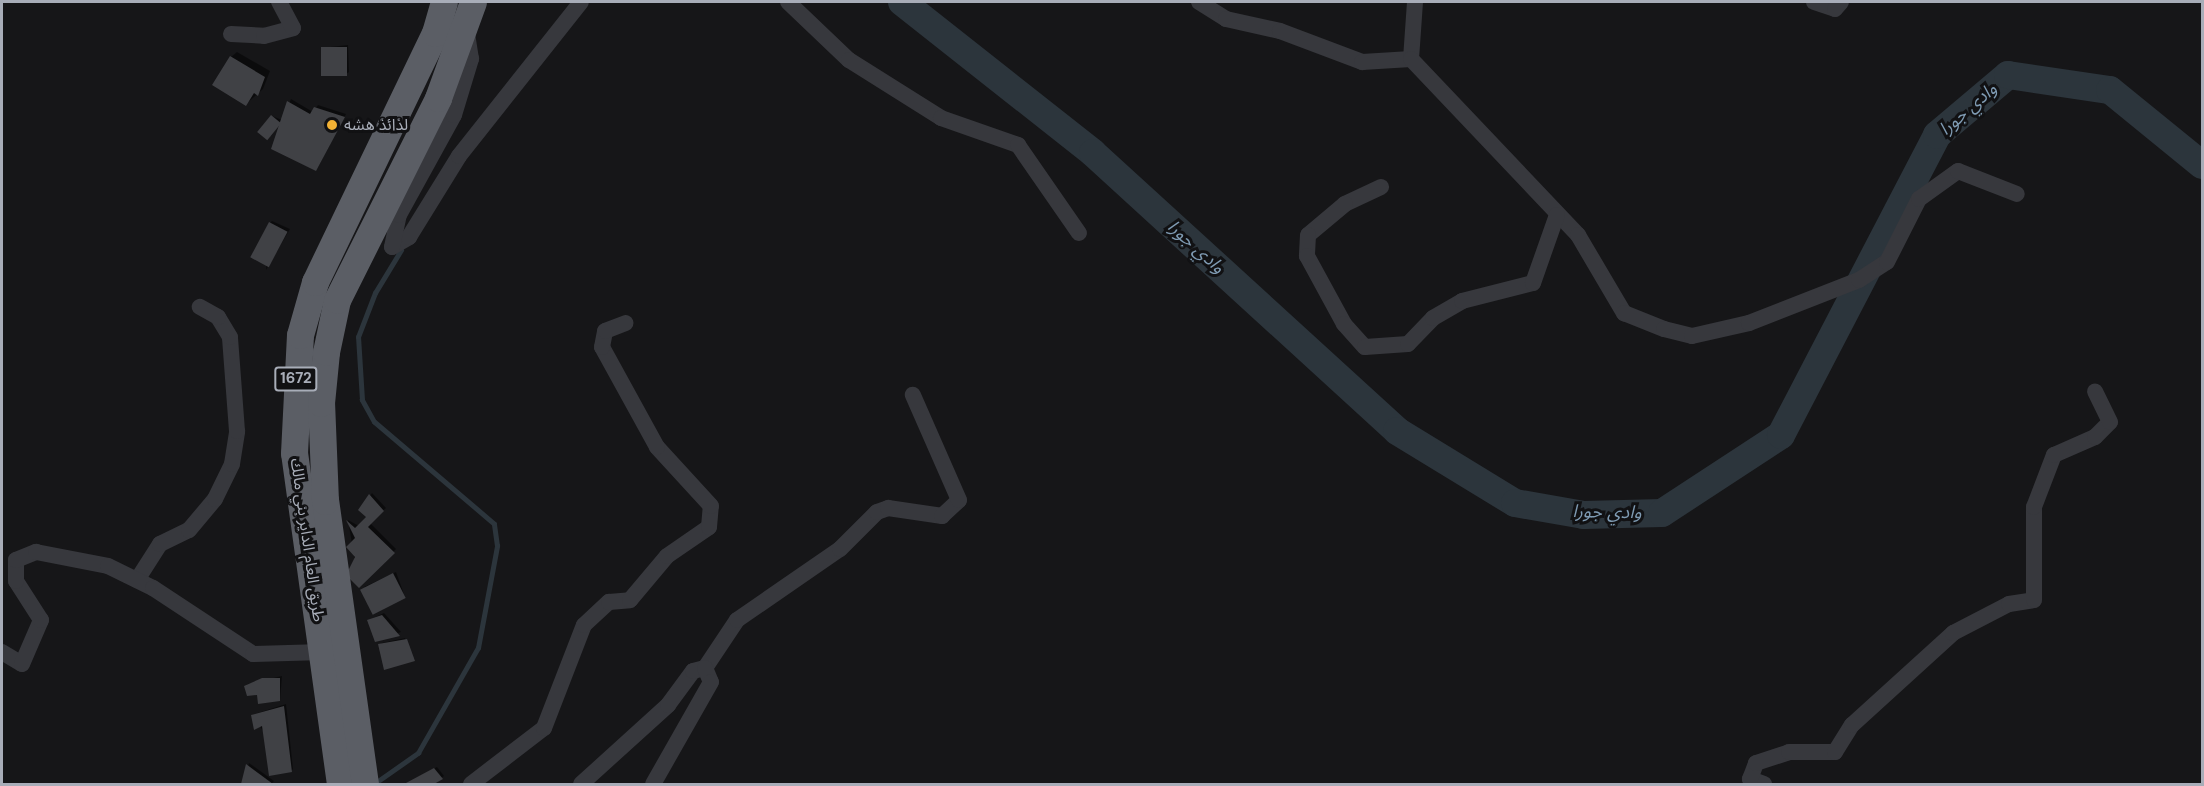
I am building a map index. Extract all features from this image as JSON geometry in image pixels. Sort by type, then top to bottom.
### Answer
[{"type":"highway","name":"طريق العام الداير بني مالك","points":[[340,784],[294,453],[300,335],[315,282],[435,33],[444,2]]},
{"type":"highway","name":"طريق العام الداير بني مالك","points":[[365,784],[325,501],[321,403],[326,352],[336,300],[438,98],[469,14]]},
{"type":"street","points":[[231,34],[264,36],[293,28],[279,2]]},
{"type":"street","points":[[469,14],[471,59],[454,115],[399,215],[392,248],[409,237],[459,156],[581,2]]},
{"type":"street","points":[[788,2],[849,60],[932,112],[1018,145],[1079,233]]},
{"type":"street","points":[[1199,2],[1226,19],[1280,31],[1362,62],[1411,59]]},
{"type":"street","points":[[1415,2],[1411,59],[1578,235],[1624,313],[1692,336],[1749,323],[1858,280],[1887,262],[1918,199],[1958,171],[2018,194]]},
{"type":"street","points":[[1814,2],[1835,9],[1841,2]]},
{"type":"street","points":[[1381,187],[1345,204],[1308,235],[1307,256],[1344,324],[1365,347],[1408,344],[1433,318],[1462,301],[1533,283],[1557,215]]},
{"type":"street","points":[[137,580],[160,544],[189,530],[215,499],[232,464],[237,431],[230,337],[218,317],[200,307]]},
{"type":"street","points":[[471,784],[544,728],[584,625],[609,602],[630,600],[667,556],[709,527],[711,506],[657,447],[602,347],[605,331],[626,323]]},
{"type":"street","points":[[1764,784],[1750,778],[1756,763],[1789,752],[1835,752],[1852,724],[1953,633],[2009,604],[2034,600],[2034,507],[2054,454],[2095,437],[2110,422],[2095,391]]},
{"type":"street","points":[[581,784],[668,705],[693,671],[705,668],[745,613],[840,549],[877,512],[888,508],[942,516],[959,500],[913,395]]},
{"type":"street","points":[[2,652],[22,664],[41,620],[16,581],[16,560],[36,552],[72,556],[137,580],[253,654],[323,652]]},
{"type":"street","points":[[653,784],[711,682],[705,668]]},
{"type":"building","points":[[321,47],[347,47],[347,76],[321,76]]},
{"type":"building","points":[[230,56],[265,77],[258,96],[254,93],[246,106],[212,85]]},
{"type":"building","points":[[287,101],[310,114],[314,107],[345,117],[316,171],[271,149]]},
{"type":"building","points":[[271,115],[281,123],[267,140],[257,132]]},
{"type":"building","points":[[269,222],[288,232],[269,267],[250,257]]},
{"type":"building","points":[[369,494],[384,511],[368,527],[395,553],[359,588],[346,575],[355,557],[346,547],[355,538],[346,520],[355,528],[366,517],[358,510]]},
{"type":"building","points":[[393,573],[406,598],[373,615],[360,590]]},
{"type":"building","points":[[382,615],[400,636],[375,642],[367,620]]},
{"type":"building","points":[[407,639],[415,661],[384,670],[378,644]]},
{"type":"building","points":[[262,678],[280,678],[280,701],[258,704],[257,695],[247,696],[244,686]]},
{"type":"building","points":[[284,706],[292,772],[269,776],[262,726],[254,730],[251,715]]},
{"type":"building","points":[[246,764],[273,784],[241,784]]},
{"type":"building","points":[[434,768],[443,779],[434,784],[404,784]]},
{"type":"waterway","name":"وادي جورا","points":[[902,2],[1093,153],[1397,431],[1515,503],[1584,515],[1662,513],[1781,435],[1937,135],[2008,75],[2110,90],[2202,165]]},
{"type":"waterway","points":[[378,781],[418,753],[478,648],[497,546],[494,524],[374,422],[362,400],[358,337],[375,293],[401,250]]},
{"type":"place","name":"لذائذ هشه","points":[[332,125]]}]
